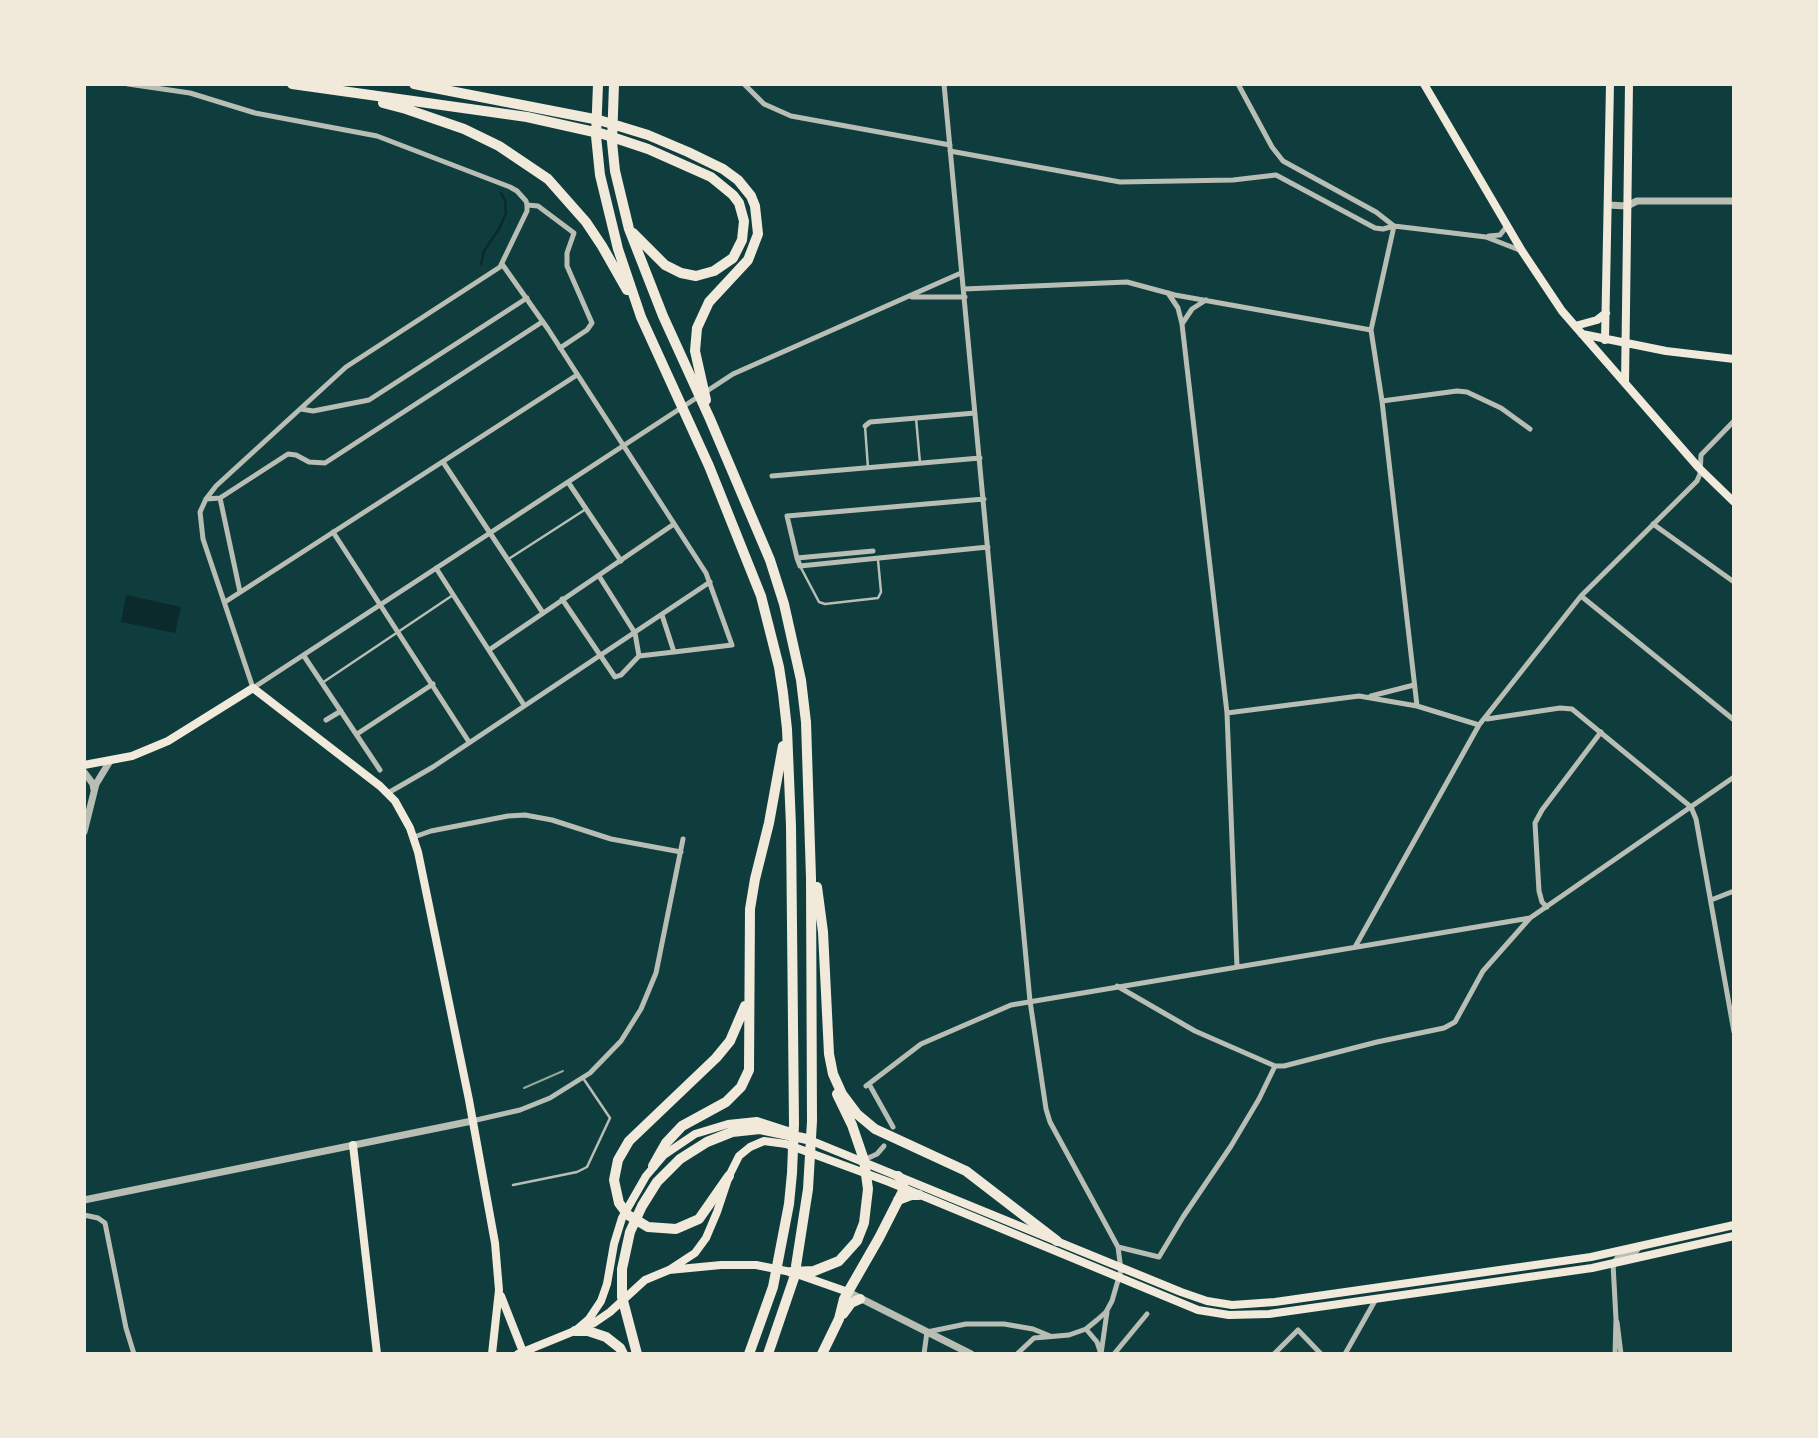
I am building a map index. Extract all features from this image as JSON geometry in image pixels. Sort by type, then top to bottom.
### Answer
[{"type":"highway","points":[[292,84],[472,108],[563,124],[648,149],[703,172],[727,189],[739,203],[744,221],[742,240],[733,258],[725,265],[705,274],[686,275],[665,265],[629,229]]},
{"type":"highway","points":[[414,84],[563,111],[648,135],[731,174],[751,196],[758,216],[758,234],[753,252],[742,268],[709,302],[697,328],[696,359],[710,419]]},
{"type":"highway","points":[[598,84],[596,136],[600,175],[618,249],[641,317]]},
{"type":"highway","points":[[614,84],[612,142],[615,171],[629,229],[658,304],[770,560],[795,647],[806,722],[811,878],[810,1169],[806,1214],[794,1272],[768,1354]]},
{"type":"highway","points":[[333,91],[406,109],[464,129],[499,146],[532,167],[561,193],[586,222],[603,246],[641,317],[709,466],[761,596],[779,667],[787,729],[794,1110],[789,1204],[773,1287],[749,1354]]},
{"type":"highway","points":[[653,1166],[666,1143],[682,1126],[726,1102],[749,1070],[750,909],[754,879],[769,823],[787,729]]},
{"type":"highway","points":[[810,833],[823,932],[828,1054],[842,1094],[857,1114],[875,1129],[966,1171],[1057,1241]]},
{"type":"highway","points":[[794,1272],[814,1271],[832,1265],[850,1251],[864,1223],[867,1202],[864,1160],[852,1125],[831,1082],[825,1061],[818,932],[811,878]]},
{"type":"highway","points":[[729,1176],[699,1219],[688,1226],[665,1230],[648,1227],[628,1215],[619,1203],[614,1180],[618,1160],[629,1141],[716,1058],[730,1041],[742,1017],[749,989]]},
{"type":"highway","points":[[637,1354],[622,1297],[622,1269],[630,1232],[657,1182],[680,1159],[707,1142],[741,1130],[806,1139]]},
{"type":"highway","points":[[822,1354],[839,1319],[848,1292],[904,1189],[893,1177]]},
{"type":"highway","points":[[898,1200],[919,1195]]},
{"type":"highway","points":[[839,1319],[851,1303],[860,1299]]},
{"type":"highway","points":[[575,1331],[588,1331],[606,1338],[620,1348],[623,1354]]},
{"type":"main road","points":[[1424,84],[1541,281],[1581,334],[1699,468],[1734,502]]},
{"type":"main road","points":[[1605,340],[1610,84]]},
{"type":"main road","points":[[1625,383],[1629,84]]},
{"type":"main road","points":[[1575,326],[1597,320],[1606,313]]},
{"type":"main road","points":[[1581,334],[1625,344],[1734,359]]},
{"type":"main road","points":[[84,765],[132,756],[168,741],[254,688],[388,793],[404,815],[414,837],[496,1251],[499,1290],[492,1354]]},
{"type":"main road","points":[[575,1331],[589,1319],[601,1301],[622,1218],[653,1166],[675,1145],[718,1126],[751,1121],[773,1133],[1057,1241],[1144,1288],[1198,1310],[1229,1315],[1269,1314],[1614,1264],[1734,1236]]},
{"type":"main road","points":[[669,1270],[695,1253],[706,1238],[734,1164],[744,1150],[773,1133]]},
{"type":"main road","points":[[806,1139],[893,1177]]},
{"type":"main road","points":[[353,1145],[377,1354]]},
{"type":"main road","points":[[904,1189],[1207,1301],[1251,1305],[1591,1257],[1734,1225]]},
{"type":"main road","points":[[499,1290],[522,1353],[594,1323],[636,1287],[657,1273],[669,1270],[745,1265],[794,1272],[848,1292]]},
{"type":"street","points":[[128,84],[190,93],[255,113],[377,136],[510,187],[517,191],[527,205],[502,264],[493,273],[351,363],[216,486],[206,499],[201,512],[201,530],[254,688],[733,374],[909,298],[961,272]]},
{"type":"street","points":[[744,84],[764,104],[791,116],[1120,182],[1233,180],[1276,175],[1368,225],[1382,229],[1394,226],[1486,237],[1522,251]]},
{"type":"street","points":[[944,84],[1030,1001],[1047,1115],[1118,1247],[1121,1270],[1108,1308],[1101,1354]]},
{"type":"street","points":[[1238,84],[1272,147],[1283,161],[1376,212],[1394,226]]},
{"type":"street","points":[[1276,175],[1283,161]]},
{"type":"street","points":[[1608,205],[1627,206],[1637,201],[1734,201]]},
{"type":"street","points":[[527,205],[538,206],[574,233],[567,253],[567,266],[592,323],[587,330],[560,348]]},
{"type":"street","points":[[1394,226],[1371,330],[1382,401],[1418,706]]},
{"type":"street","points":[[1486,237],[1500,235],[1507,226]]},
{"type":"street","points":[[502,264],[560,348],[710,582],[732,646],[639,656],[621,675],[615,677],[562,599]]},
{"type":"street","points":[[964,289],[1127,282],[1168,293],[1371,330]]},
{"type":"street","points":[[1168,293],[1178,308],[1182,324],[1227,713],[1237,967]]},
{"type":"street","points":[[909,298],[965,297]]},
{"type":"street","points":[[301,409],[313,411],[369,400],[527,298]]},
{"type":"street","points":[[1182,324],[1192,309],[1207,300]]},
{"type":"street","points":[[206,499],[220,498],[288,454],[296,455],[309,463],[325,463],[542,322]]},
{"type":"street","points":[[225,602],[577,375]]},
{"type":"street","points":[[1382,401],[1467,392],[1501,408],[1530,429]]},
{"type":"street","points":[[865,426],[870,422],[975,413]]},
{"type":"street","points":[[1355,947],[1479,725],[1581,596],[1696,481],[1700,474],[1701,456],[1734,421]]},
{"type":"street","points":[[772,476],[980,458]]},
{"type":"street","points":[[443,462],[543,613]]},
{"type":"street","points":[[568,482],[621,561]]},
{"type":"street","points":[[220,498],[240,592]]},
{"type":"street","points":[[984,499],[876,512],[787,516],[800,566],[988,547]]},
{"type":"street","points":[[489,650],[674,524]]},
{"type":"street","points":[[1653,524],[1734,582]]},
{"type":"street","points":[[333,532],[469,742]]},
{"type":"street","points":[[797,558],[873,551]]},
{"type":"street","points":[[436,568],[524,705]]},
{"type":"street","points":[[598,576],[635,632],[639,656]]},
{"type":"street","points":[[388,793],[433,767],[710,582]]},
{"type":"street","points":[[1581,596],[1734,720]]},
{"type":"street","points":[[662,615],[674,652]]},
{"type":"street","points":[[304,656],[380,770]]},
{"type":"street","points":[[357,734],[433,684]]},
{"type":"street","points":[[1368,697],[1414,685]]},
{"type":"street","points":[[1227,713],[1359,696],[1418,706],[1479,725]]},
{"type":"street","points":[[1485,719],[1567,708],[1578,713],[1691,807],[1696,819],[1734,1032]]},
{"type":"street","points":[[326,720],[341,710]]},
{"type":"street","points":[[1547,906],[1542,902],[1539,891],[1535,823],[1601,732]]},
{"type":"street","points":[[84,832],[96,784],[110,761]]},
{"type":"street","points":[[84,772],[93,784],[94,791]]},
{"type":"street","points":[[1117,986],[1195,1031],[1275,1066],[1444,1028],[1455,1022],[1483,971],[1530,918],[1734,777]]},
{"type":"street","points":[[414,837],[456,826],[526,815],[552,820],[611,839],[681,852]]},
{"type":"street","points":[[84,1199],[472,1121],[535,1105],[583,1078],[621,1041],[648,997],[661,955],[683,839]]},
{"type":"street","points":[[1711,900],[1734,891]]},
{"type":"street","points":[[893,1127],[868,1085],[921,1045],[1011,1005],[1530,918]]},
{"type":"street","points":[[1118,1247],[1159,1257],[1231,1146],[1275,1066]]},
{"type":"street","points":[[864,1160],[877,1154],[884,1146]]},
{"type":"street","points":[[84,1215],[98,1218],[105,1223],[126,1328],[134,1354]]},
{"type":"street","points":[[1615,1354],[1614,1264],[1617,1258],[1636,1252],[1640,1247]]},
{"type":"street","points":[[848,1292],[971,1354]]},
{"type":"street","points":[[1345,1354],[1376,1299]]},
{"type":"street","points":[[1017,1354],[1034,1338],[1069,1335],[1086,1329],[1108,1308]]},
{"type":"street","points":[[1114,1354],[1147,1314]]},
{"type":"street","points":[[1616,1319],[1620,1332],[1621,1354]]},
{"type":"street","points":[[927,1332],[986,1323],[1033,1329],[1053,1337]]},
{"type":"street","points":[[1086,1329],[1097,1342],[1101,1354]]},
{"type":"street","points":[[1274,1354],[1298,1330],[1321,1354]]},
{"type":"street","points":[[924,1354],[927,1332]]},
{"type":"lane","points":[[916,418],[920,463]]},
{"type":"lane","points":[[865,426],[868,468]]},
{"type":"lane","points":[[507,560],[586,509]]},
{"type":"lane","points":[[800,566],[819,602],[825,604],[878,598],[881,592],[878,559]]},
{"type":"lane","points":[[322,683],[454,595]]},
{"type":"lane","points":[[513,1185],[577,1172],[587,1167],[610,1118],[583,1078]]},
{"type":"water","points":[[126,595],[181,607],[175,633],[121,622]]},
{"type":"waterway","points":[[481,264],[484,251],[506,213],[505,200],[501,193]]},
{"type":"tram line","points":[[524,1088],[563,1071]]}]
